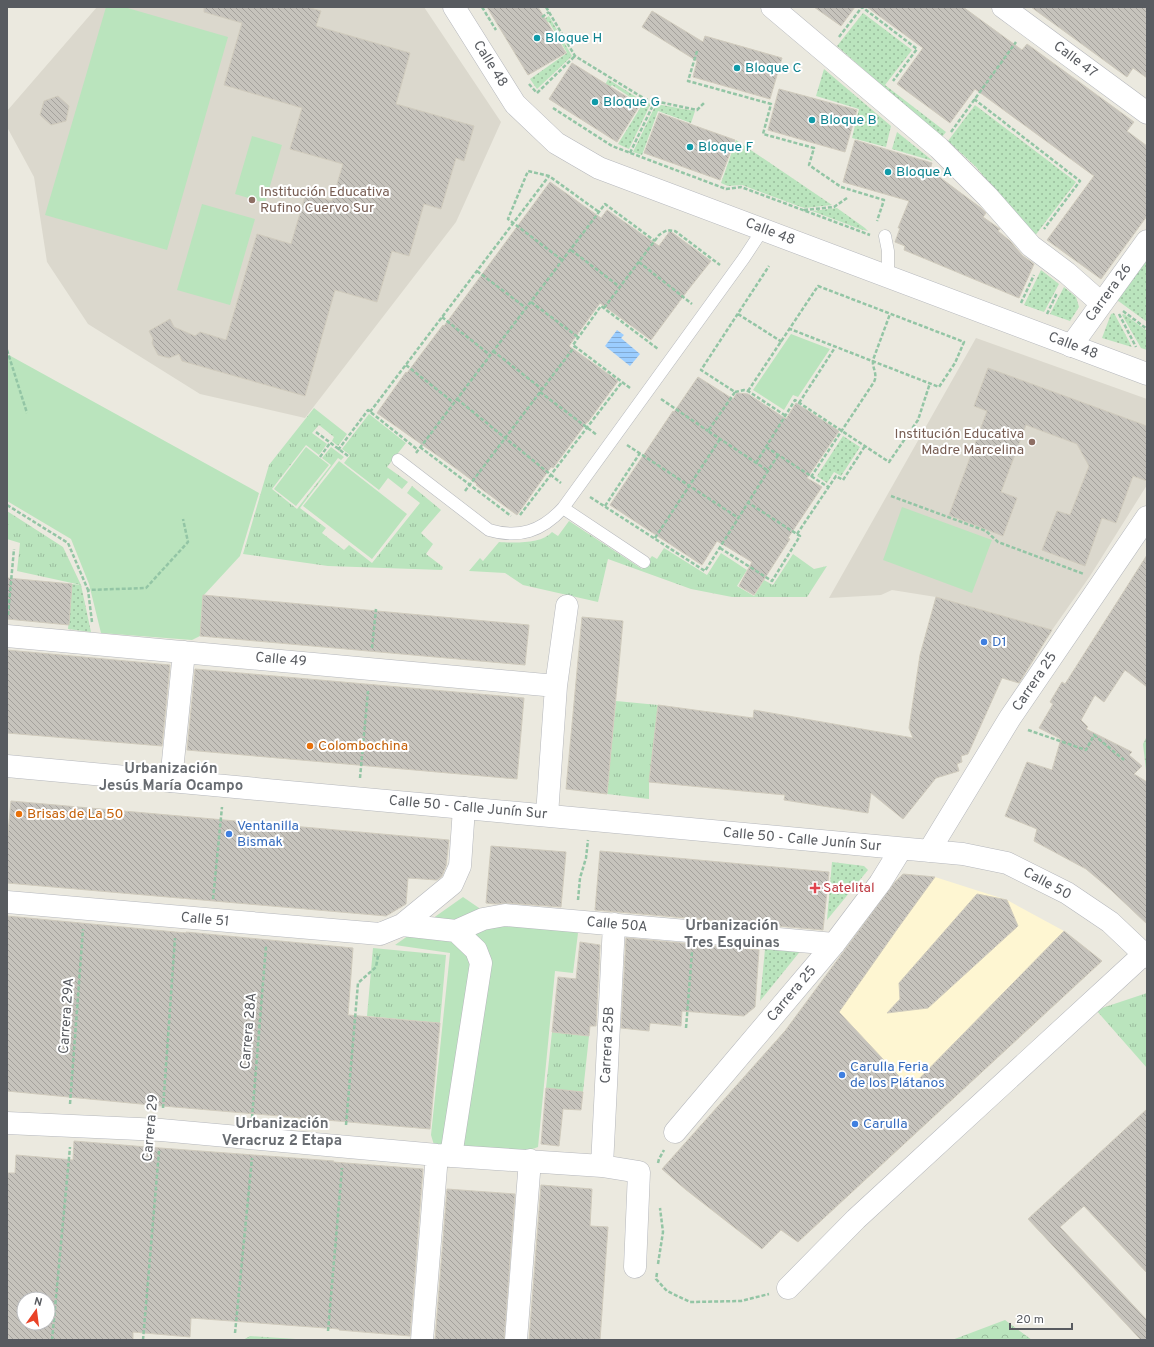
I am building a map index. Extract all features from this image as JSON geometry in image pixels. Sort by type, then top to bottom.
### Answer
[{"type":"street","name":"Calle 48","points":[[454,7],[515,104],[556,143],[599,168],[1147,374]]},
{"type":"street","points":[[772,7],[939,148],[1038,250],[1107,302]]},
{"type":"street","name":"Calle 47","points":[[1003,7],[1147,113]]},
{"type":"street","name":"Carrera 26","points":[[1071,346],[1107,302],[1147,241]]},
{"type":"street","name":"Carrera 25","points":[[929,851],[1010,718],[1147,516]]},
{"type":"street","points":[[547,815],[556,686],[567,606]]},
{"type":"street","name":"Calle 49","points":[[7,626],[95,644],[556,686]]},
{"type":"street","points":[[171,781],[184,652]]},
{"type":"street","name":"Calle 50 - Calle Junín Sur","points":[[7,766],[929,851]]},
{"type":"street","points":[[402,925],[452,884],[460,866],[464,808]]},
{"type":"street","name":"Carrera 25","points":[[675,1132],[834,944],[880,883],[901,849]]},
{"type":"street","name":"Calle 50","points":[[929,851],[962,854],[1007,863],[1067,893],[1079,901],[1110,922],[1145,955]]},
{"type":"street","name":"Calle 51","points":[[7,902],[380,934],[402,925]]},
{"type":"street","name":"Calle 50A","points":[[456,931],[483,919],[505,915],[834,944]]},
{"type":"street","name":"Carrera 25B","points":[[602,1166],[614,924]]},
{"type":"street","points":[[402,925],[456,931],[476,950],[481,963],[444,1156],[422,1340]]},
{"type":"street","points":[[788,1288],[856,1219],[1145,955]]},
{"type":"street","points":[[7,1123],[161,1130],[444,1156],[530,1160],[602,1166],[639,1172],[636,1267]]},
{"type":"street","points":[[516,1340],[530,1160]]},
{"type":"lane","points":[[402,463],[489,530],[506,534],[521,533],[535,530],[545,525],[563,508],[576,491],[671,360],[763,229]]},
{"type":"lane","points":[[885,238],[888,251],[888,276]]},
{"type":"lane","points":[[563,508],[644,562]]},
{"type":"path","points":[[482,7],[499,34]]},
{"type":"path","points":[[546,7],[575,56],[645,99],[697,110],[704,103]]},
{"type":"path","points":[[827,53],[862,7],[917,49],[891,84]]},
{"type":"path","points":[[542,17],[549,12]]},
{"type":"path","points":[[939,148],[1028,25]]},
{"type":"path","points":[[697,51],[688,81],[771,104],[763,134],[814,148],[809,165],[841,186],[884,200],[876,222]]},
{"type":"path","points":[[537,93],[575,56]]},
{"type":"path","points":[[528,81],[541,98]]},
{"type":"path","points":[[974,99],[1080,181],[1038,250],[1011,323]]},
{"type":"path","points":[[630,153],[655,101]]},
{"type":"path","points":[[552,108],[612,146],[726,189],[741,187],[885,238]]},
{"type":"path","points":[[562,260],[508,219],[528,171],[549,176],[599,212]]},
{"type":"path","points":[[370,412],[549,176]]},
{"type":"path","points":[[803,210],[834,207],[846,198]]},
{"type":"path","points":[[402,463],[419,448],[605,204],[655,241]]},
{"type":"path","points":[[604,308],[659,235],[667,230],[675,231],[732,274]]},
{"type":"path","points":[[571,250],[620,287]]},
{"type":"path","points":[[638,262],[704,313]]},
{"type":"path","points":[[735,392],[701,370],[769,266]]},
{"type":"path","points":[[477,271],[526,308]]},
{"type":"path","points":[[1037,333],[1067,273]]},
{"type":"path","points":[[748,391],[818,286],[964,342],[955,363],[939,387],[873,360],[790,329]]},
{"type":"path","points":[[531,302],[578,337]]},
{"type":"path","points":[[1107,302],[1147,328]]},
{"type":"path","points":[[1107,302],[1137,351]]},
{"type":"path","points":[[455,504],[575,346],[573,345],[578,337],[601,306],[671,360]]},
{"type":"path","points":[[738,314],[782,342]]},
{"type":"path","points":[[811,477],[874,382],[876,374],[872,365],[873,360],[890,314]]},
{"type":"path","points":[[442,317],[490,355]]},
{"type":"path","points":[[575,346],[622,382],[646,394],[767,470]]},
{"type":"path","points":[[799,403],[836,346]]},
{"type":"path","points":[[7,350],[27,413]]},
{"type":"path","points":[[493,351],[588,427],[612,441],[640,453],[738,518]]},
{"type":"path","points":[[406,365],[454,403]]},
{"type":"path","points":[[338,450],[368,410],[517,520],[622,382]]},
{"type":"path","points":[[756,462],[795,400],[889,462],[918,420],[930,383]]},
{"type":"path","points":[[708,432],[735,392],[744,390],[748,391],[786,416]]},
{"type":"path","points":[[457,399],[552,475],[576,491],[605,506],[705,571],[767,470],[778,455]]},
{"type":"path","points":[[316,432],[348,456]]},
{"type":"path","points":[[655,538],[720,440]]},
{"type":"path","points":[[320,457],[330,443]]},
{"type":"path","points":[[797,534],[836,476],[843,480],[865,446]]},
{"type":"path","points":[[766,447],[828,487]]},
{"type":"path","points":[[605,506],[640,453]]},
{"type":"path","points":[[891,496],[986,531],[998,542],[1090,576],[1102,583]]},
{"type":"path","points":[[720,548],[772,581],[800,536],[747,502]]},
{"type":"path","points":[[7,505],[68,543],[88,590],[95,644]]},
{"type":"path","points":[[88,590],[146,588],[188,542],[183,519]]},
{"type":"path","points":[[7,626],[14,549]]},
{"type":"path","points":[[358,799],[376,609]]},
{"type":"path","points":[[1010,718],[1027,730],[1086,750],[1094,735],[1124,760]]},
{"type":"path","points":[[211,920],[224,786]]},
{"type":"path","points":[[577,921],[580,878],[586,858],[590,820]]},
{"type":"path","name":"Carrera 29A","points":[[52,1340],[70,1125],[85,909]]},
{"type":"path","name":"Carrera 29","points":[[143,1340],[177,917]]},
{"type":"path","name":"Carrera 28A","points":[[235,1333],[252,1138],[268,925]]},
{"type":"path","points":[[686,1028],[694,931]]},
{"type":"path","points":[[656,1279],[667,1291],[690,1302],[741,1301],[788,1288]]},
{"type":"shaded area","name":"Institución Educativa Rufino Cuervo Sur","points":[[97,7],[424,7],[501,122],[456,222],[305,418],[200,394],[88,324],[47,262],[34,177],[7,127],[7,111]]},
{"type":"shaded area","name":"Institución Educativa Madre Marcelina","points":[[976,338],[1147,399],[1147,485],[1090,576],[1052,630],[936,597],[892,590],[881,595],[829,598]]},
{"type":"shaded area","name":"Carulla Feria de los Plátanos","points":[[935,877],[1007,900],[1064,931],[1102,961],[798,1242],[781,1230],[762,1249],[685,1189],[767,1097]]},
{"type":"green space","points":[[106,7],[124,7],[228,37],[167,250],[45,215]]},
{"type":"green space","points":[[863,13],[912,50],[885,85],[946,132],[941,138],[837,46]]},
{"type":"green space","points":[[549,16],[572,56],[537,89],[530,79],[567,53],[549,22],[541,26],[539,22]]},
{"type":"green space","points":[[824,69],[891,126],[886,147],[852,138],[859,109],[816,96]]},
{"type":"green space","points":[[608,79],[644,102],[651,103],[629,149],[618,144],[642,105],[612,85],[609,88],[605,85]]},
{"type":"green space","points":[[656,104],[695,111],[691,123],[658,111],[642,155],[633,152]]},
{"type":"green space","points":[[975,105],[1076,182],[1034,237],[976,167],[948,141]]},
{"type":"green space","points":[[897,132],[933,161],[892,149]]},
{"type":"green space","points":[[252,136],[282,145],[265,203],[235,194]]},
{"type":"green space","points":[[736,140],[832,205],[805,208],[742,185],[728,186],[721,183]]},
{"type":"green space","points":[[202,204],[255,219],[230,305],[177,290]]},
{"type":"green space","points":[[837,208],[865,228],[868,231],[812,211]]},
{"type":"green space","points":[[1147,260],[1147,322],[1117,300]]},
{"type":"green space","points":[[1041,270],[1059,284],[1044,312],[1024,305]]},
{"type":"green space","points":[[1064,287],[1076,297],[1079,307],[1070,321],[1050,314]]},
{"type":"green space","points":[[1114,313],[1132,347],[1102,338],[1111,314]]},
{"type":"green space","points":[[1124,314],[1147,331],[1147,350],[1141,348],[1122,315]]},
{"type":"green space","points":[[791,334],[830,349],[798,397],[793,395],[784,410],[753,390]]},
{"type":"green space","points":[[7,354],[259,493],[240,556],[204,595],[200,636],[192,640],[101,633],[89,584],[71,539],[7,501]]},
{"type":"green space","points":[[314,408],[347,434],[338,446],[332,441],[334,437],[319,425],[312,433],[327,444],[319,455],[306,445],[272,489],[297,509],[331,465],[322,458],[331,447],[344,457],[341,460],[338,458],[300,508],[326,528],[322,533],[344,550],[349,545],[372,563],[420,503],[407,493],[412,486],[441,510],[421,533],[433,544],[426,554],[443,567],[442,570],[328,566],[243,554],[269,465]]},
{"type":"green space","points":[[369,414],[406,443],[387,467],[408,482],[402,489],[388,478],[379,490],[344,463],[350,455],[342,449]]},
{"type":"green space","points":[[843,436],[860,447],[841,476],[834,472],[827,483],[817,476]]},
{"type":"green space","points":[[306,447],[329,465],[296,506],[274,489]]},
{"type":"green space","points":[[339,461],[407,514],[372,559],[303,506]]},
{"type":"green space","points":[[902,507],[992,540],[972,593],[883,560]]},
{"type":"green space","points":[[7,511],[63,547],[81,585],[17,571],[20,543],[7,539]]},
{"type":"green space","points":[[569,521],[642,569],[652,556],[657,559],[664,548],[707,575],[721,553],[747,570],[737,586],[754,596],[764,580],[773,585],[793,554],[814,569],[827,566],[807,597],[732,597],[691,589],[608,559],[598,602],[523,585],[505,573],[469,571],[480,558],[483,561],[499,542],[535,541],[542,539],[552,532],[558,536]]},
{"type":"green space","points":[[72,584],[81,585],[91,632],[68,629]]},
{"type":"green space","points":[[616,701],[658,705],[649,782],[649,799],[607,794]]},
{"type":"green space","points":[[1147,736],[1147,770],[1146,770],[1143,744]]},
{"type":"green space","points":[[832,862],[864,866],[868,870],[827,920]]},
{"type":"green space","points":[[463,897],[482,910],[568,919],[578,933],[573,973],[555,971],[538,1147],[527,1151],[434,1145],[431,1135],[450,953],[395,945]]},
{"type":"green space","points":[[373,948],[446,955],[440,1023],[367,1016]]},
{"type":"green space","points":[[765,949],[802,949],[760,1001]]},
{"type":"green space","points":[[1147,993],[1147,1068],[1096,1010]]},
{"type":"green space","points":[[552,1032],[589,1036],[583,1092],[546,1088]]},
{"type":"green space","points":[[1005,1320],[1032,1340],[952,1340]]},
{"type":"green space","points":[[250,1336],[311,1340],[243,1340]]},
{"type":"water","points":[[617,330],[624,335],[621,338],[640,354],[630,366],[605,346]]},
{"type":"building","points":[[204,7],[307,7],[321,11],[316,26],[410,53],[396,104],[474,126],[464,161],[456,158],[441,209],[424,204],[409,256],[392,251],[377,302],[335,290],[305,396],[182,361],[179,354],[169,358],[158,355],[152,343],[153,339],[149,331],[170,319],[174,327],[195,336],[200,332],[226,340],[257,234],[291,244],[306,193],[332,201],[343,164],[290,149],[302,108],[224,85],[242,23],[204,12]]},
{"type":"building","name":"Bloque H","points":[[487,7],[538,7],[566,53],[528,75]]},
{"type":"building","points":[[814,7],[855,7],[841,26]]},
{"type":"building","points":[[867,7],[963,7],[1022,50],[1027,44],[1134,122],[1127,131],[1147,146],[1147,216],[1101,279],[1047,240],[1094,176],[975,89],[950,123],[897,84],[923,48]]},
{"type":"building","points":[[1031,7],[1147,7],[1147,78],[1133,68],[1127,77]]},
{"type":"building","name":"Bloque C","points":[[652,11],[703,42],[705,36],[782,58],[770,99],[693,77],[697,61],[642,27]]},
{"type":"building","name":"Bloque G","points":[[572,63],[640,105],[617,142],[549,99]]},
{"type":"building","name":"Bloque B","points":[[779,89],[857,110],[845,152],[768,130]]},
{"type":"building","points":[[58,96],[69,106],[66,121],[51,125],[40,115],[44,101]]},
{"type":"building","name":"Bloque F","points":[[659,113],[735,140],[720,180],[644,153]]},
{"type":"building","points":[[855,140],[932,163],[930,170],[981,208],[986,213],[983,217],[1000,229],[998,231],[1010,241],[1023,256],[1034,264],[1019,298],[904,250],[905,246],[895,242],[900,228],[898,228],[909,201],[843,182]]},
{"type":"building","points":[[550,182],[601,218],[607,210],[659,246],[670,231],[711,261],[651,340],[600,303],[569,346],[618,381],[553,468],[551,467],[517,515],[454,467],[377,413],[406,372],[407,373],[443,325],[444,326]]},
{"type":"building","points":[[988,368],[1147,426],[1147,481],[1133,476],[1116,523],[1102,518],[1085,566],[1042,550],[1057,511],[1070,515],[1089,466],[1077,444],[1026,425],[1001,492],[1017,498],[1003,536],[949,515],[987,411],[974,406]]},
{"type":"building","points":[[698,377],[733,399],[737,393],[748,394],[786,419],[796,403],[839,431],[807,478],[822,487],[788,538],[790,539],[754,595],[739,586],[752,562],[717,541],[702,565],[610,505],[673,411],[674,412]]},
{"type":"building","points":[[1147,555],[1147,687],[1125,670],[1104,702],[1095,695],[1081,720],[1088,727],[1086,729],[1132,752],[1129,755],[1142,766],[1134,774],[1147,782],[1147,924],[1086,869],[1034,841],[1037,829],[1005,816],[1027,762],[1052,770],[1061,739],[1039,728],[1053,704],[1050,702],[1062,682],[1065,684]]},
{"type":"building","points":[[7,578],[72,584],[69,625],[7,619]]},
{"type":"building","points":[[203,595],[529,625],[525,665],[200,636]]},
{"type":"building","points":[[936,597],[1052,630],[1019,683],[1002,678],[968,754],[961,756],[962,762],[957,764],[959,771],[936,778],[903,819],[871,793],[868,813],[784,800],[785,795],[649,782],[658,705],[753,718],[754,710],[913,738],[909,728],[920,655]]},
{"type":"building","points":[[582,617],[623,621],[607,794],[566,789]]},
{"type":"building","points":[[7,650],[170,665],[162,746],[7,733]]},
{"type":"building","points":[[195,669],[524,698],[517,779],[187,750]]},
{"type":"building","points":[[11,801],[449,840],[446,866],[442,876],[437,880],[408,878],[406,904],[386,916],[7,883],[7,844]]},
{"type":"building","points":[[491,846],[566,852],[561,907],[486,903]]},
{"type":"building","points":[[600,851],[829,872],[823,930],[595,910]]},
{"type":"building","name":"Carulla Feria de los Plátanos","points":[[903,874],[935,877],[839,1012],[910,1088],[1064,931],[1102,961],[798,1242],[781,1230],[762,1249],[685,1189],[662,1169],[785,1031],[895,882]]},
{"type":"building","points":[[977,894],[1007,900],[1018,926],[928,1008],[887,1013],[900,999],[899,983]]},
{"type":"building","points":[[7,916],[353,948],[348,1015],[440,1023],[430,1129],[7,1091]]},
{"type":"building","points":[[626,938],[759,950],[755,1007],[744,1016],[682,1011],[681,1026],[650,1023],[649,1031],[621,1028]]},
{"type":"building","points":[[580,942],[600,945],[596,1026],[590,1026],[589,1036],[552,1032],[558,977],[576,979]]},
{"type":"building","points":[[546,1088],[583,1092],[581,1110],[563,1109],[559,1146],[541,1144]]},
{"type":"building","points":[[1147,1109],[1147,1273],[1084,1206],[1060,1227],[1147,1320],[1147,1340],[1141,1340],[1028,1219]]},
{"type":"building","points":[[74,1141],[423,1169],[410,1336],[191,1318],[190,1337],[133,1332],[133,1340],[7,1340],[7,1173],[15,1173],[16,1155],[73,1160]]},
{"type":"building","points":[[541,1185],[592,1189],[590,1226],[608,1227],[600,1340],[529,1340]]},
{"type":"building","points":[[447,1189],[515,1194],[504,1340],[435,1340]]},
{"type":"place","name":"Bloque H","points":[[537,38]]},
{"type":"place","name":"Bloque C","points":[[737,68]]},
{"type":"place","name":"Bloque G","points":[[595,102]]},
{"type":"place","name":"Bloque B","points":[[812,120]]},
{"type":"place","name":"Bloque F","points":[[690,147]]},
{"type":"place","name":"Bloque A","points":[[888,172]]},
{"type":"place","name":"Institución Educativa Rufino Cuervo Sur","points":[[252,200]]},
{"type":"place","name":"Institución Educativa Madre Marcelina","points":[[1032,442]]},
{"type":"place","name":"D1","points":[[984,642]]},
{"type":"place","name":"Colombochina","points":[[310,746]]},
{"type":"place","name":"Brisas de La 50","points":[[19,814]]},
{"type":"place","name":"Ventanilla Bismak","points":[[229,834]]},
{"type":"place","name":"Satelital","points":[[815,888]]},
{"type":"place","name":"Carulla Feria de los Plátanos","points":[[842,1075]]},
{"type":"place","name":"Carulla","points":[[855,1124]]},
{"type":"district","name":"Urbanización Jesús María Ocampo","points":[[171,778]]},
{"type":"district","name":"Urbanización Tres Esquinas","points":[[732,934]]},
{"type":"district","name":"Urbanización Veracruz 2 Etapa","points":[[282,1132]]}]
